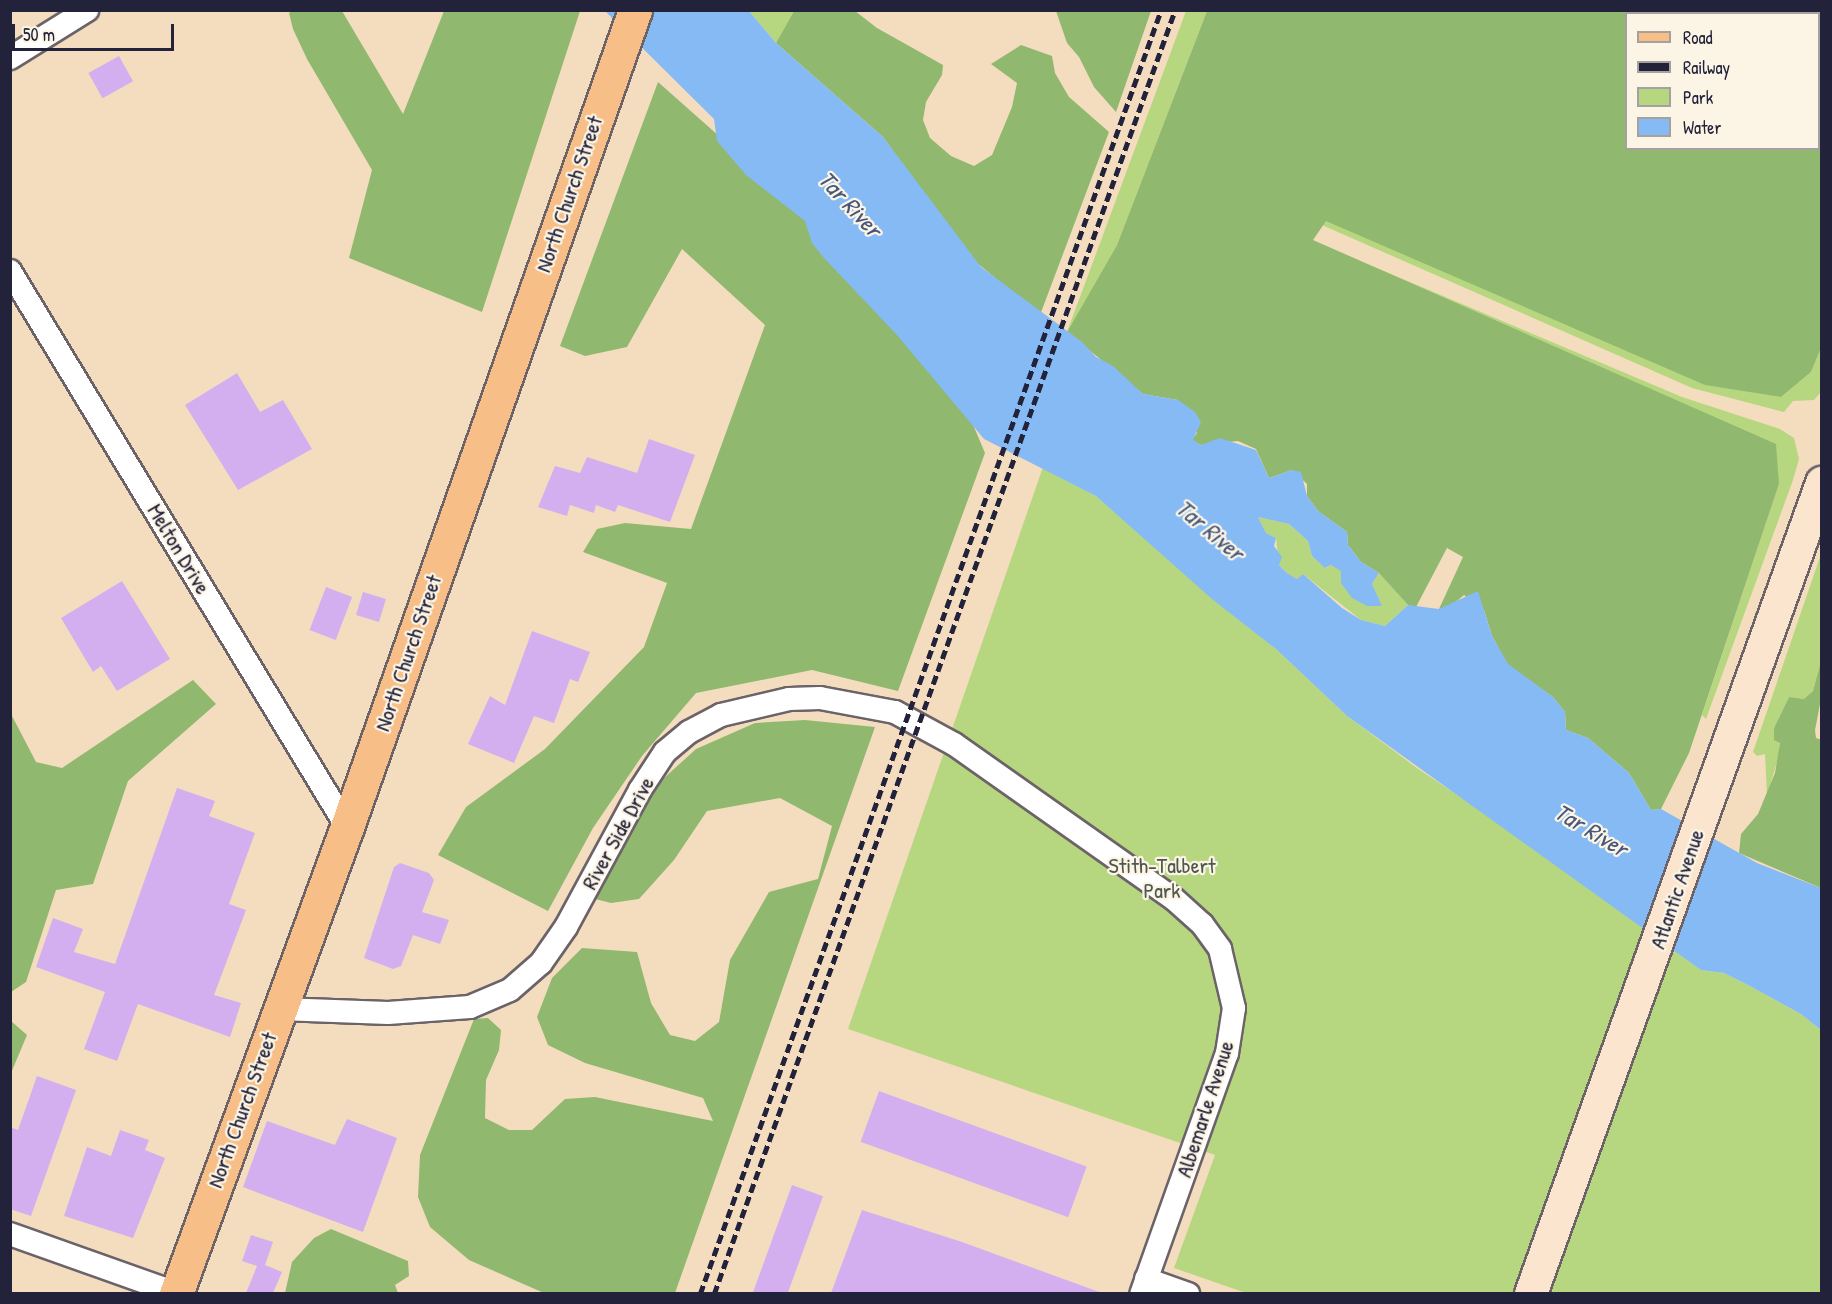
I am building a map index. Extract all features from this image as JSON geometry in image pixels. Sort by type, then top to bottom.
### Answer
[{"type":"main road","name":"North Church Street","points":[[176,1293],[347,827],[635,10]]},
{"type":"main road","name":"Atlantic Avenue","points":[[1531,1293],[1624,1041],[1821,483]]},
{"type":"street","points":[[10,58],[87,10]]},
{"type":"street","name":"Melton Drive","points":[[10,271],[347,827]]},
{"type":"street","name":"River Side Drive","points":[[280,1009],[388,1013],[470,1006],[510,990],[541,963],[566,927],[640,790],[665,752],[689,732],[721,715],[789,699],[820,698],[871,706],[927,727],[971,756]]},
{"type":"street","name":"Albemarle Avenue","points":[[971,756],[1174,899],[1202,924],[1220,949],[1228,970],[1234,1008],[1227,1053],[1144,1286]]},
{"type":"street","points":[[10,1234],[176,1293]]},
{"type":"street","points":[[1144,1286],[1188,1293]]},
{"type":"green space","points":[[292,11],[342,11],[403,114],[444,11],[580,11],[482,312],[349,258],[372,170],[307,59],[293,29],[289,13]]},
{"type":"green space","points":[[749,11],[794,11],[776,43]]},
{"type":"green space","points":[[794,11],[855,11],[877,28],[943,65],[942,75],[926,102],[923,120],[930,138],[951,156],[974,166],[992,155],[1012,107],[1017,83],[991,64],[1021,45],[1052,56],[1055,73],[1069,97],[1109,132],[1040,315],[971,258],[883,137],[776,43]]},
{"type":"green space","points":[[1056,11],[1151,11],[1116,112],[1094,87],[1079,57],[1067,43]]},
{"type":"green space","points":[[1186,11],[1207,11],[1117,245],[1067,332]]},
{"type":"green space","points":[[1207,11],[1821,11],[1821,348],[1811,372],[1781,397],[1705,385],[1326,221],[1313,240],[1776,444],[1779,484],[1689,753],[1661,809],[1651,810],[1629,773],[1588,738],[1566,730],[1565,712],[1553,697],[1508,665],[1492,636],[1484,610],[1464,595],[1451,606],[1439,609],[1463,557],[1447,548],[1416,607],[1408,605],[1379,573],[1361,562],[1348,545],[1347,532],[1318,511],[1307,496],[1307,484],[1292,470],[1269,478],[1256,449],[1238,441],[1201,445],[1192,440],[1197,433],[1178,400],[1143,394],[1067,332],[1117,245]]},
{"type":"green space","points":[[658,82],[800,208],[958,389],[985,453],[898,691],[812,670],[696,693],[642,756],[593,828],[548,911],[438,855],[466,807],[545,749],[644,647],[667,583],[583,552],[597,529],[625,523],[691,529],[765,325],[682,249],[627,347],[585,356],[560,346]]},
{"type":"green space","points":[[1325,220],[1781,397],[1811,372],[1821,348],[1821,392],[1814,400],[1793,401],[1784,412],[1692,388],[1322,225]]},
{"type":"green space","points":[[1313,241],[1682,397],[1780,429],[1794,438],[1799,459],[1793,480],[1706,719],[1702,715],[1779,484]]},
{"type":"green space","name":"Stith-Talbert Park","points":[[1043,467],[1096,496],[1276,649],[1347,716],[1417,768],[1532,845],[1701,970],[1724,973],[1748,985],[1801,1014],[1821,1030],[1821,1293],[1246,1293],[1174,1268],[1215,1155],[848,1029]]},
{"type":"green space","points":[[1258,517],[1289,524],[1308,541],[1312,556],[1326,568],[1331,565],[1372,584],[1379,573],[1408,605],[1385,626],[1361,620],[1303,574],[1297,579],[1279,565],[1276,538],[1266,533]]},
{"type":"green space","points":[[1821,554],[1821,661],[1813,691],[1804,699],[1789,697],[1774,728],[1780,742],[1779,755],[1767,796],[1765,754],[1757,756],[1753,752]]},
{"type":"green space","points":[[1821,661],[1821,699],[1815,730],[1816,738],[1822,740],[1821,888],[1739,853],[1741,834],[1758,814],[1775,773],[1780,743],[1774,740],[1774,728],[1789,697],[1804,699],[1813,691]]},
{"type":"green space","points":[[193,680],[216,704],[128,781],[93,884],[56,890],[26,982],[11,992],[11,714],[36,762],[62,768]]},
{"type":"green space","points":[[805,720],[875,727],[675,1293],[544,1293],[469,1260],[430,1227],[418,1197],[420,1155],[474,1019],[488,1018],[501,1030],[499,1050],[486,1080],[485,1118],[509,1130],[532,1130],[565,1099],[595,1097],[713,1121],[703,1098],[585,1063],[548,1045],[537,1017],[552,978],[582,948],[637,952],[651,1003],[670,1035],[695,1041],[719,1022],[730,960],[769,892],[818,879],[832,826],[780,798],[707,811],[674,860],[639,899],[611,903],[591,898],[652,789],[696,749],[755,723]]},
{"type":"green space","points":[[11,1021],[27,1035],[11,1073]]},
{"type":"green space","points":[[331,1229],[408,1261],[409,1276],[395,1285],[398,1293],[285,1293],[292,1262],[314,1238]]},
{"type":"water","name":"Tar River","points":[[605,11],[749,11],[776,43],[883,137],[981,267],[1082,342],[1096,357],[1113,366],[1143,394],[1178,400],[1195,412],[1201,422],[1193,440],[1201,445],[1220,438],[1256,450],[1269,478],[1292,470],[1301,472],[1307,496],[1318,511],[1347,532],[1348,545],[1361,562],[1379,573],[1372,584],[1382,606],[1367,606],[1352,598],[1341,583],[1341,571],[1331,565],[1325,568],[1312,556],[1308,541],[1289,524],[1258,517],[1266,533],[1276,538],[1274,546],[1282,557],[1279,565],[1287,573],[1297,579],[1303,574],[1342,608],[1361,620],[1385,626],[1408,605],[1439,609],[1478,591],[1492,636],[1508,664],[1553,697],[1565,712],[1566,730],[1588,738],[1629,773],[1651,810],[1661,809],[1757,863],[1821,888],[1821,1030],[1801,1014],[1724,973],[1701,970],[1347,716],[1276,649],[1212,599],[1096,496],[984,439],[897,335],[824,258],[812,243],[805,221],[746,175],[717,141],[714,119]]},
{"type":"building","points":[[119,56],[133,81],[102,98],[88,73]]},
{"type":"building","points":[[237,373],[260,412],[283,400],[312,449],[238,490],[185,405]]},
{"type":"building","points":[[649,439],[695,455],[670,522],[618,505],[615,512],[596,505],[594,513],[570,505],[567,516],[538,507],[555,466],[580,473],[587,457],[637,473]]},
{"type":"building","points":[[122,581],[170,659],[117,691],[101,666],[93,672],[61,618]]},
{"type":"building","points":[[326,587],[352,597],[336,640],[310,630]]},
{"type":"building","points":[[363,592],[386,599],[379,622],[356,615]]},
{"type":"building","points":[[532,631],[590,652],[578,682],[570,679],[554,723],[534,716],[514,763],[468,744],[490,696],[505,705]]},
{"type":"building","points":[[177,788],[215,801],[209,816],[255,833],[229,904],[246,910],[214,995],[241,1003],[230,1037],[138,1004],[117,1061],[84,1049],[105,992],[36,967],[53,918],[83,929],[74,952],[115,964]]},
{"type":"building","points":[[400,863],[429,873],[434,880],[422,912],[449,920],[440,944],[413,935],[401,966],[393,969],[364,958],[394,867]]},
{"type":"building","points":[[37,1076],[76,1090],[31,1216],[10,1209],[10,1127],[18,1130]]},
{"type":"building","points":[[879,1091],[1087,1167],[1068,1217],[861,1142]]},
{"type":"building","points":[[347,1119],[397,1138],[363,1232],[243,1187],[267,1121],[335,1145]]},
{"type":"building","points":[[120,1130],[149,1140],[145,1150],[165,1158],[133,1238],[64,1216],[87,1147],[111,1156]]},
{"type":"building","points":[[792,1185],[823,1196],[787,1294],[753,1293]]},
{"type":"building","points":[[862,1210],[962,1242],[1102,1293],[831,1293]]},
{"type":"building","points":[[251,1235],[273,1242],[265,1265],[282,1272],[273,1293],[246,1293],[257,1266],[242,1261]]},
{"type":"railway","points":[[700,1294],[1161,10]]},
{"type":"railway","points":[[714,1294],[1175,10]]}]
